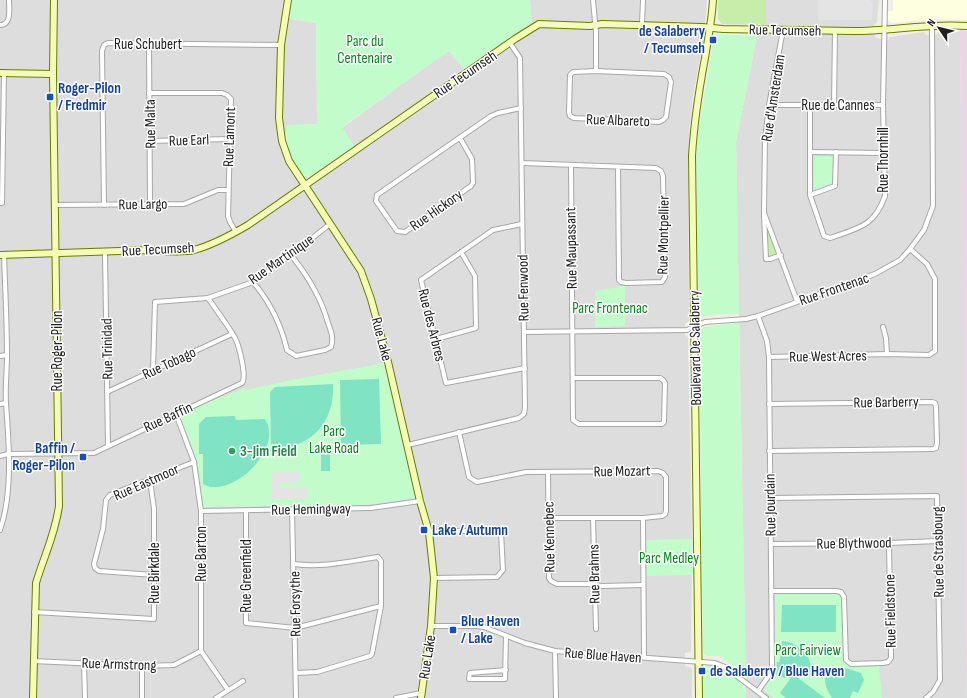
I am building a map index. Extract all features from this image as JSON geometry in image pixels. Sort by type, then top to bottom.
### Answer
[{"type":"street","points":[[0,25],[8,23],[9,0]]},
{"type":"street","name":"Rue Roger-Pilon","points":[[33,698],[34,612],[36,583],[57,523],[59,506],[52,74],[54,0]]},
{"type":"street","name":"Rue Lake","points":[[288,0],[281,45],[280,130],[282,141],[289,161],[361,271],[388,362],[420,501],[429,532],[434,578],[431,626],[421,696]]},
{"type":"street","points":[[593,0],[596,25],[596,71]]},
{"type":"street","points":[[642,26],[643,0]]},
{"type":"street","name":"Boulevard De Salaberry","points":[[699,698],[693,140],[702,73],[712,21],[713,0]]},
{"type":"street","name":"Rue Thornhill","points":[[810,105],[810,195],[824,236],[826,238],[830,238],[864,226],[874,218],[881,207],[885,196],[883,105],[885,0]]},
{"type":"street","name":"Rue Tecumseh","points":[[2,255],[55,252],[193,250],[217,242],[236,232],[510,44],[515,38],[539,24],[835,31],[884,30],[932,25],[967,26]]},
{"type":"street","name":"Rue Frontenac","points":[[524,332],[687,330],[705,322],[746,319],[875,274],[900,260],[924,230],[932,206],[932,25]]},
{"type":"street","name":"Rue d'Amsterdam","points":[[781,255],[766,259],[764,213],[765,140],[768,105],[784,30]]},
{"type":"street","points":[[834,105],[835,31]]},
{"type":"street","name":"Rue Schubert","points":[[104,205],[102,51],[104,45],[108,43],[281,45]]},
{"type":"street","name":"Rue Malta","points":[[149,44],[150,204]]},
{"type":"street","name":"Rue Fenwood","points":[[408,445],[519,418],[524,414],[525,368],[520,58],[510,44]]},
{"type":"street","name":"Rue Albareto","points":[[596,71],[664,74],[669,77],[671,82],[666,117],[659,122],[574,118],[570,116],[570,75],[573,72],[596,71]]},
{"type":"street","points":[[0,204],[2,203],[2,73],[52,74]]},
{"type":"street","name":"Rue Lamont","points":[[149,93],[222,93],[227,94],[231,99],[228,216],[236,232]]},
{"type":"street","name":"Rue de Cannes","points":[[768,105],[883,105]]},
{"type":"street","name":"Rue Hickory","points":[[460,138],[472,159],[473,182],[471,186],[405,232],[397,231],[376,201],[377,195],[491,116],[521,108]]},
{"type":"street","name":"Rue Earl","points":[[150,141],[229,139]]},
{"type":"street","points":[[810,152],[884,153]]},
{"type":"street","points":[[810,195],[835,186],[836,152]]},
{"type":"street","name":"Rue Montpellier","points":[[522,163],[656,168],[661,171],[663,176],[665,277],[662,282],[626,283],[619,280],[618,167]]},
{"type":"street","name":"Rue Maupassant","points":[[571,166],[574,420],[579,424],[662,424],[664,422],[665,383],[660,378],[574,378]]},
{"type":"street","name":"Rue Largo","points":[[55,205],[184,204],[218,190],[228,190]]},
{"type":"street","name":"Rue d'Amsterdam","points":[[764,213],[797,301]]},
{"type":"street","name":"Rue Martinique","points":[[153,370],[155,302],[208,298],[253,282],[291,255],[330,224]]},
{"type":"street","name":"Rue des Arbres","points":[[522,224],[493,230],[421,280],[446,383],[525,368]]},
{"type":"street","name":"Rue West Acres","points":[[768,357],[887,354],[929,355],[934,351],[935,278],[927,264],[910,249]]},
{"type":"street","name":"Rue Trinidad","points":[[105,252],[108,446]]},
{"type":"street","points":[[436,339],[476,328],[475,276],[461,252]]},
{"type":"street","points":[[0,530],[5,517],[8,501],[6,303],[2,255]]},
{"type":"street","points":[[253,282],[277,318],[284,336],[287,350],[296,356],[325,350],[331,347],[333,342],[332,337],[318,295],[306,274],[291,255]]},
{"type":"street","name":"Rue Baffin","points":[[0,456],[8,454],[94,453],[243,383],[244,374],[236,339],[208,298]]},
{"type":"street","points":[[0,303],[6,303]]},
{"type":"street","name":"Rue Jourdain","points":[[758,316],[767,343],[768,357],[772,669],[758,691]]},
{"type":"street","name":"Rue West Acres","points":[[883,327],[886,338],[887,354]]},
{"type":"street","name":"Rue Tobago","points":[[107,392],[232,334]]},
{"type":"street","points":[[0,356],[7,355]]},
{"type":"street","name":"Rue Barberry","points":[[769,404],[932,402],[935,403],[936,407],[937,443],[936,448],[933,449],[770,451]]},
{"type":"street","points":[[0,404],[6,403]]},
{"type":"street","name":"Rue Barton","points":[[176,414],[194,462],[201,511],[201,651]]},
{"type":"street","name":"Rue Mozart","points":[[459,432],[469,477],[477,482],[526,472],[658,470],[666,477],[665,514],[662,516],[643,518],[548,518]]},
{"type":"street","name":"Rue Eastmoor","points":[[154,574],[99,571],[95,568],[94,564],[104,529],[106,500],[110,496],[194,462]]},
{"type":"street","name":"Rue Kennebec","points":[[548,472],[549,578],[551,582],[557,584],[602,586],[643,585]]},
{"type":"street","name":"Rue Birkdale","points":[[34,612],[154,619],[154,509],[150,480]]},
{"type":"street","name":"Rue de Strasbourg","points":[[770,498],[936,496],[940,680],[933,692],[926,698]]},
{"type":"street","name":"Rue Hemingway","points":[[201,511],[378,508],[420,501]]},
{"type":"street","name":"Rue Forsythe","points":[[292,510],[296,698]]},
{"type":"street","name":"Rue Greenfield","points":[[246,511],[246,623],[295,628],[381,606]]},
{"type":"street","name":"Rue Brahms","points":[[593,518],[596,630]]},
{"type":"street","points":[[643,518],[644,658]]},
{"type":"street","points":[[429,532],[494,530],[501,533],[503,570],[497,577],[434,578]]},
{"type":"street","name":"Rue Blythwood","points":[[771,544],[938,541]]},
{"type":"street","name":"Rue Fieldstone","points":[[771,591],[836,590],[841,592],[844,597],[846,660],[851,664],[888,662],[891,658],[889,543]]},
{"type":"street","points":[[294,564],[330,564],[378,557],[381,561],[381,606],[372,654],[370,656],[317,672],[296,673]]},
{"type":"street","name":"Rue Blue Haven","points":[[431,626],[476,626],[524,643],[555,651],[713,662],[722,665],[766,698]]},
{"type":"street","points":[[506,636],[506,670],[505,679],[469,679],[470,673],[506,670]]},
{"type":"street","points":[[201,651],[228,690]]},
{"type":"street","name":"Rue Armstrong","points":[[33,661],[142,666],[174,665],[201,651]]},
{"type":"street","points":[[555,651],[556,698]]},
{"type":"street","points":[[84,663],[85,698]]},
{"type":"street","points":[[142,666],[142,698]]},
{"type":"street","points":[[216,698],[243,681]]},
{"type":"street","points":[[396,698],[421,696]]},
{"type":"shaded area","points":[[0,0],[292,0],[290,19],[316,23],[317,124],[286,126],[288,149],[292,160],[303,176],[303,186],[356,150],[342,128],[449,50],[464,69],[531,22],[530,0],[707,0],[704,36],[693,96],[688,159],[689,321],[685,324],[685,335],[688,337],[692,537],[691,652],[685,653],[685,666],[692,668],[692,698],[0,698],[0,77],[45,75],[0,74]]},
{"type":"shaded area","points":[[766,0],[879,0],[877,22],[874,25],[875,37],[880,39],[888,40],[890,37],[924,32],[926,35],[936,35],[940,31],[960,30],[967,698],[746,698],[736,142],[757,36],[766,25]]},
{"type":"shaded area","points":[[818,0],[870,0],[873,2],[872,20],[818,20]]},
{"type":"shaded area","points":[[893,0],[967,0],[967,20],[935,19],[892,23],[887,20],[888,11],[893,11]]},
{"type":"shaded area","points":[[960,30],[967,31],[967,698],[961,206]]},
{"type":"shaded area","points":[[272,471],[299,472],[299,483],[281,483],[280,488],[308,488],[308,499],[272,499]]},
{"type":"green space","name":"Parc du Centenaire","points":[[292,0],[530,0],[532,22],[464,69],[449,51],[342,127],[354,146],[307,177],[297,168],[290,154],[286,125],[317,124],[316,23],[290,19]]},
{"type":"green space","points":[[718,0],[766,0],[766,25],[722,24],[718,19]]},
{"type":"green space","points":[[714,35],[757,36],[736,142],[739,314],[709,315],[702,317],[699,314],[696,161],[698,133]]},
{"type":"green space","points":[[816,156],[830,156],[833,158],[832,183],[817,189],[814,188],[814,159]]},
{"type":"green space","points":[[767,232],[769,232],[776,251],[775,255],[769,257],[767,254]]},
{"type":"green space","name":"Parc Frontenac","points":[[625,286],[625,326],[595,327],[595,291]]},
{"type":"green space","points":[[739,323],[746,676],[719,656],[707,656],[704,654],[703,649],[699,333],[704,327]]},
{"type":"green space","name":"Parc Lake Road","points":[[384,363],[411,478],[420,501],[411,500],[362,505],[208,507],[201,511],[201,486],[196,460],[188,435],[176,414],[245,388],[246,390]]},
{"type":"green space","points":[[379,379],[381,444],[341,445],[340,380]]},
{"type":"green space","points":[[333,384],[333,398],[330,411],[325,422],[317,431],[308,439],[297,444],[285,448],[271,449],[270,392],[275,387]]},
{"type":"green space","name":"3-Jim Field","points":[[235,416],[236,420],[265,419],[269,430],[268,441],[264,453],[246,474],[235,481],[223,486],[212,487],[203,484],[203,454],[199,454],[199,424],[206,417]]},
{"type":"green space","points":[[321,454],[330,454],[330,471],[321,471]]},
{"type":"green space","name":"Parc Medley","points":[[692,539],[693,575],[646,576],[646,540]]},
{"type":"green space","name":"Parc Fairview","points":[[836,593],[841,597],[843,661],[850,666],[855,667],[879,666],[882,698],[773,698],[764,690],[775,668],[775,595]]},
{"type":"green space","points":[[782,605],[836,605],[836,632],[781,632]]},
{"type":"green space","points":[[782,641],[795,644],[808,656],[812,675],[794,675],[825,698],[786,698],[780,693],[791,678],[779,677],[776,674],[777,662],[779,662],[780,659]]},
{"type":"green space","points":[[709,665],[723,671],[739,682],[746,690],[746,698],[702,698],[702,671]]},
{"type":"green space","points":[[827,666],[843,671],[845,668],[861,673],[864,680],[858,693],[853,691],[850,698],[832,698],[825,683]]},
{"type":"place","name":"de Salaberry / Tecumseh","points":[[713,40]]},
{"type":"place","name":"Roger-Pilon / Fredmir","points":[[50,97]]},
{"type":"place","name":"3-Jim Field","points":[[232,451]]},
{"type":"place","name":"Baffin / Roger-Pilon","points":[[83,457]]},
{"type":"place","name":"Lake / Autumn","points":[[424,530]]},
{"type":"place","name":"Blue Haven / Lake","points":[[453,630]]},
{"type":"place","name":"de Salaberry / Blue Haven","points":[[702,671]]}]
